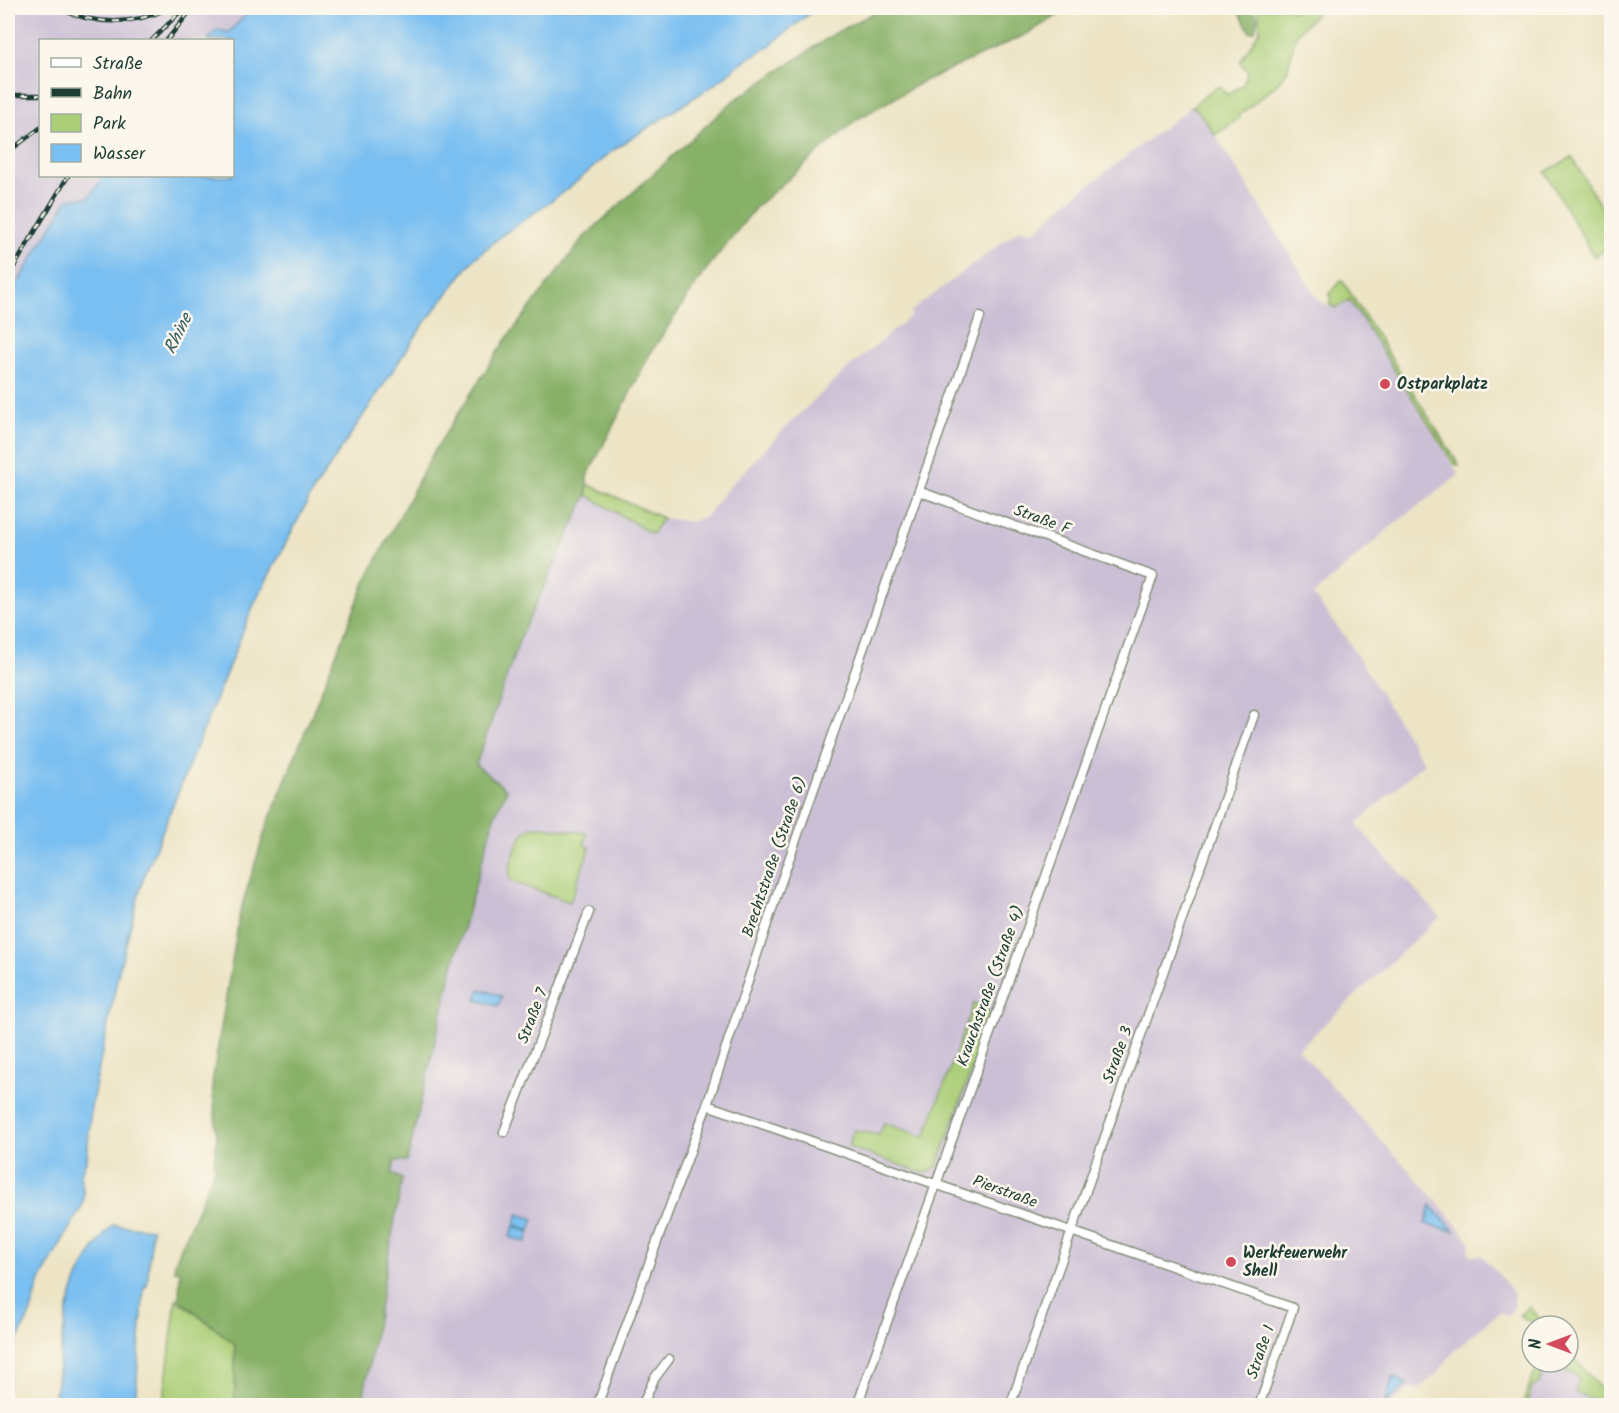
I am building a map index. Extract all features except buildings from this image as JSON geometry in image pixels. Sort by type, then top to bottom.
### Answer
[{"type":"street","name":"Brechtstraße (Straße 6)","points":[[597,1406],[707,1105],[780,885],[921,492],[980,317]]},
{"type":"street","name":"Straße F","points":[[921,492],[1153,576]]},
{"type":"street","name":"Krauchstraße (Straße 4)","points":[[857,1406],[1153,576]]},
{"type":"street","name":"Straße 3","points":[[1010,1406],[1254,715]]},
{"type":"street","name":"Straße 7","points":[[504,1132],[589,912]]},
{"type":"street","name":"Pierstraße","points":[[707,1105],[1293,1308]]},
{"type":"street","name":"Straße 1","points":[[1258,1406],[1293,1308]]},
{"type":"street","points":[[642,1406],[654,1378],[669,1359]]},
{"type":"shaded area","points":[[8,8],[252,8],[229,33],[217,30],[209,39],[39,39],[39,177],[102,177],[8,299]]},
{"type":"shaded area","points":[[1191,107],[1196,108],[1215,135],[1319,301],[1335,308],[1350,300],[1459,475],[1393,525],[1313,595],[1346,638],[1424,763],[1356,824],[1440,917],[1298,1049],[1471,1242],[1468,1252],[1472,1256],[1483,1256],[1514,1293],[1514,1308],[1506,1317],[1501,1311],[1455,1350],[1437,1374],[1416,1390],[1412,1387],[1389,1405],[362,1406],[402,1180],[392,1174],[395,1160],[407,1161],[452,969],[495,814],[507,790],[476,766],[520,638],[587,495],[652,534],[663,518],[692,522],[706,516],[728,488],[788,425],[845,371],[912,315],[910,312],[1020,229],[1035,231],[1065,203]]},
{"type":"shaded area","points":[[1542,1374],[1575,1374],[1579,1377],[1575,1393],[1605,1405],[1526,1406],[1532,1387],[1539,1383]]},
{"type":"green space","points":[[883,8],[1070,8],[1025,35],[920,83],[856,120],[756,207],[702,275],[650,354],[587,477],[587,495],[520,638],[476,765],[507,790],[495,814],[452,969],[407,1161],[395,1161],[392,1174],[402,1179],[362,1405],[235,1405],[235,1344],[179,1299],[180,1271],[174,1270],[175,1262],[216,1166],[214,1164],[217,1138],[212,1083],[240,912],[266,828],[366,580],[433,453],[504,342],[584,237],[733,101],[837,32]]},
{"type":"green space","points":[[1237,8],[1253,8],[1257,18],[1255,31],[1250,32]]},
{"type":"green space","points":[[1258,8],[1287,8],[1293,11],[1301,8],[1315,8],[1317,12],[1296,35],[1287,72],[1274,87],[1239,115],[1240,118],[1215,135],[1196,108],[1191,107],[1216,87],[1221,87],[1227,95],[1243,85],[1248,72],[1240,62],[1260,30]]},
{"type":"green space","points":[[1572,157],[1611,225],[1611,247],[1594,257],[1545,172]]},
{"type":"green space","points":[[1342,280],[1459,465],[1454,464],[1350,300],[1335,308],[1330,305],[1330,293]]},
{"type":"green space","points":[[587,484],[663,518],[652,534],[587,495]]},
{"type":"green space","points":[[543,827],[587,833],[584,844],[590,847],[570,902],[513,882],[509,877],[512,858],[521,838],[531,828]]},
{"type":"green space","points":[[974,1003],[985,1006],[991,1015],[938,1165],[932,1171],[923,1173],[850,1148],[849,1144],[854,1130],[879,1135],[884,1123],[925,1137]]},
{"type":"green space","points":[[176,1299],[235,1344],[235,1405],[163,1406]]},
{"type":"green space","points":[[1529,1307],[1535,1314],[1520,1314]]},
{"type":"green space","points":[[1580,1365],[1611,1401],[1611,1405],[1575,1393],[1579,1377],[1572,1374],[1580,1374]]},
{"type":"green space","points":[[1534,1374],[1542,1374],[1539,1383],[1532,1388],[1526,1405],[1522,1405]]},
{"type":"water","name":"Rhine","points":[[252,8],[816,8],[768,47],[742,62],[717,83],[612,151],[568,189],[501,236],[473,260],[423,325],[312,493],[254,604],[143,879],[119,970],[91,1107],[87,1158],[80,1176],[84,1194],[83,1204],[40,1281],[31,1312],[14,1348],[8,1388],[8,299],[68,199],[89,197],[102,177],[234,177],[234,39],[209,39],[217,30],[229,32]]},
{"type":"water","points":[[480,989],[502,996],[498,1006],[476,1000]]},
{"type":"water","points":[[1431,1205],[1454,1231],[1425,1224]]},
{"type":"water","points":[[518,1214],[534,1219],[530,1230],[515,1225]]},
{"type":"water","points":[[113,1225],[152,1229],[147,1286],[144,1286],[135,1405],[54,1405],[63,1332],[74,1288],[96,1246]]},
{"type":"water","points":[[514,1226],[530,1232],[526,1242],[510,1237]]},
{"type":"water","points":[[1393,1377],[1408,1384],[1385,1403]]},
{"type":"railway","points":[[59,8],[86,18],[114,21],[142,18],[169,8]]},
{"type":"railway","points":[[153,39],[184,8]]},
{"type":"railway","points":[[168,39],[187,15]]},
{"type":"railway","points":[[8,95],[39,95]]},
{"type":"railway","points":[[8,152],[39,129]]},
{"type":"railway","points":[[8,277],[67,177]]},
{"type":"place","name":"Ostparkplatz","points":[[1385,384]]},
{"type":"place","name":"Werkfeuerwehr Shell","points":[[1231,1262]]}]
